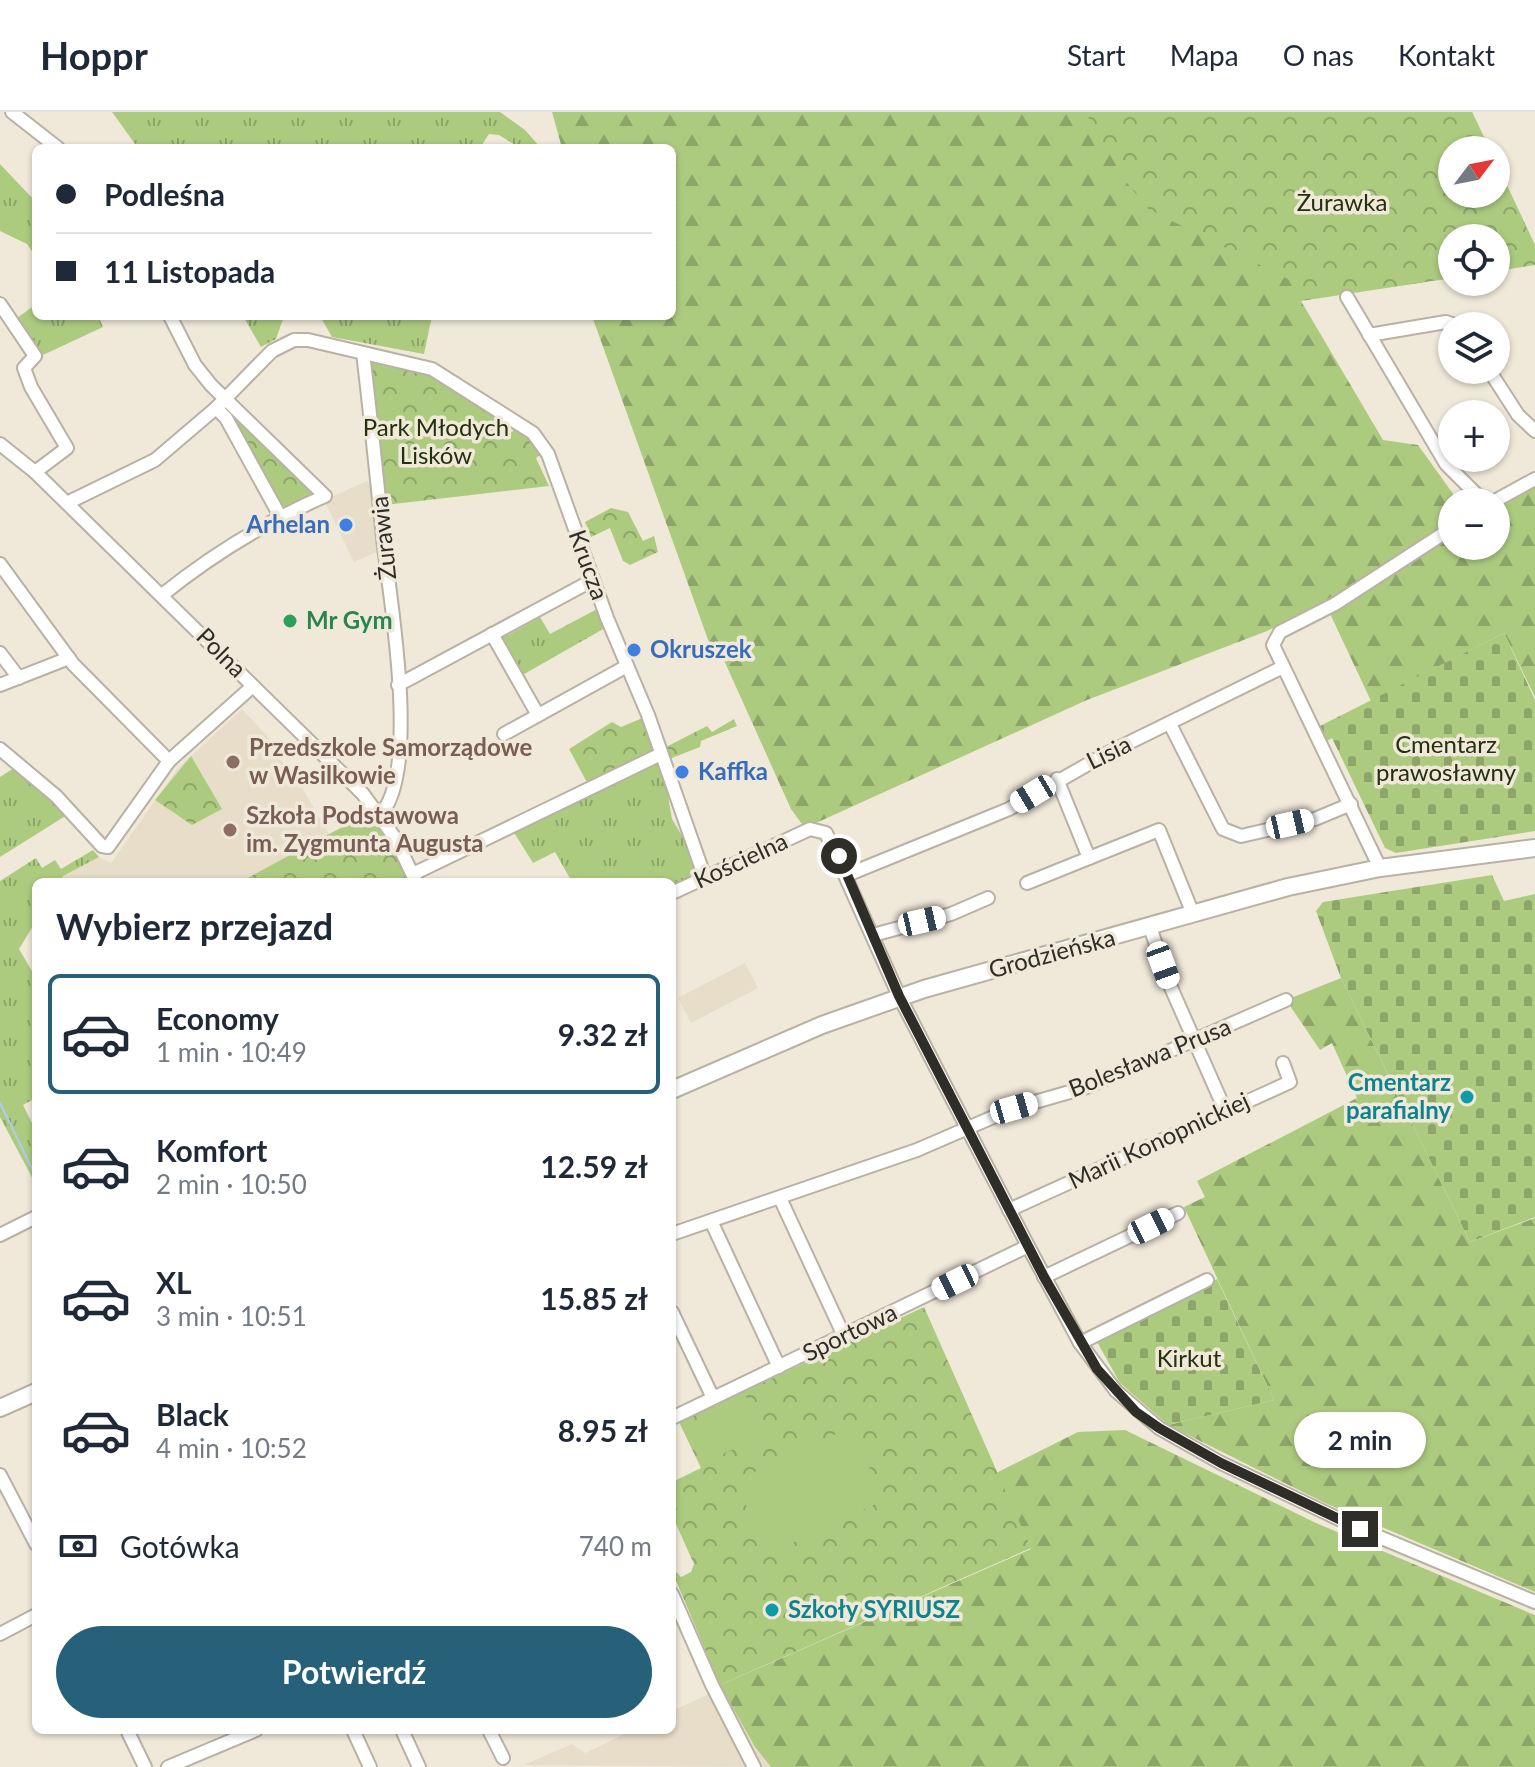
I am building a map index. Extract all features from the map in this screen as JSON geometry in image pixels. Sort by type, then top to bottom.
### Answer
[{"type":"main road","name":"Grodzieńska","points":[[676,1088],[811,1029],[899,996],[1288,887],[1380,868],[1535,848]]},
{"type":"main road","points":[[0,1408],[32,1394]]},
{"type":"street","points":[[12,112],[53,144]]},
{"type":"street","points":[[1347,297],[1446,464],[1470,488]]},
{"type":"street","points":[[0,304],[35,356],[24,368],[31,387],[67,448],[35,472]]},
{"type":"street","points":[[162,595],[214,553],[280,516],[325,496],[221,403],[195,365],[172,320]]},
{"type":"street","points":[[1369,335],[1438,323]]},
{"type":"street","name":"Krucza","points":[[221,403],[272,351],[294,340],[308,340],[432,369],[538,438],[548,454],[705,878]]},
{"type":"street","name":"Żurawia","points":[[363,353],[398,685],[398,767],[392,800],[380,815]]},
{"type":"street","points":[[1498,384],[1518,415],[1535,431]]},
{"type":"street","points":[[67,503],[155,460],[221,403]]},
{"type":"street","points":[[221,403],[226,418],[280,516]]},
{"type":"street","name":"Polna","points":[[0,444],[35,472],[162,595],[380,815],[415,878]]},
{"type":"street","points":[[1510,493],[1535,479]]},
{"type":"street","points":[[1380,868],[1273,645],[1280,632],[1335,604],[1438,537]]},
{"type":"street","points":[[0,564],[69,658],[169,761]]},
{"type":"street","points":[[398,685],[593,580]]},
{"type":"street","points":[[492,634],[538,715]]},
{"type":"street","points":[[0,653],[19,678]]},
{"type":"street","points":[[0,685],[69,658]]},
{"type":"street","points":[[504,734],[627,666]]},
{"type":"street","name":"Lisia","points":[[847,875],[1009,809],[1057,779],[1283,667]]},
{"type":"street","points":[[0,749],[56,796],[102,846],[112,844],[169,761],[253,686]]},
{"type":"street","points":[[1170,724],[1223,829],[1232,834],[1241,836],[1315,819],[1351,804]]},
{"type":"street","points":[[415,878],[661,754]]},
{"type":"street","points":[[1057,779],[1089,858]]},
{"type":"street","name":"Kościelna","points":[[676,891],[810,829],[821,830],[830,838],[847,875]]},
{"type":"street","points":[[1027,883],[1159,830],[1193,914]]},
{"type":"street","points":[[847,875],[899,996],[1044,1277],[1097,1369],[1136,1412],[1172,1436],[1304,1504],[1535,1602]]},
{"type":"street","points":[[873,935],[951,914],[988,898]]},
{"type":"street","points":[[1150,927],[1225,1110]]},
{"type":"street","name":"Bolesława Prusa","points":[[676,1233],[780,1198],[1014,1108],[1087,1087],[1286,1000]]},
{"type":"street","name":"Marii Konopnickiej","points":[[1009,1210],[1290,1082],[1283,1063]]},
{"type":"street","points":[[780,1198],[844,1336]]},
{"type":"street","points":[[1044,1277],[1178,1213]]},
{"type":"street","points":[[0,1235],[32,1219]]},
{"type":"street","points":[[711,1221],[779,1367]]},
{"type":"street","name":"Sportowa","points":[[676,1416],[1028,1246]]},
{"type":"street","points":[[1080,1343],[1207,1280]]},
{"type":"street","points":[[676,1320],[713,1398]]},
{"type":"street","points":[[0,1475],[32,1536]]},
{"type":"street","points":[[676,1603],[754,1767]]},
{"type":"street","points":[[0,1634],[32,1617]]},
{"type":"street","points":[[676,1629],[686,1625]]},
{"type":"street","points":[[129,1734],[145,1767]]},
{"type":"street","points":[[168,1767],[246,1734]]},
{"type":"street","points":[[355,1734],[370,1767]]},
{"type":"street","points":[[404,1734],[419,1767]]},
{"type":"street","points":[[491,1734],[503,1758]]},
{"type":"shaded area","points":[[367,481],[374,489],[379,551],[354,562],[324,500]]},
{"type":"shaded area","name":"Szkoła Podstawowa im. Zygmunta Augusta","points":[[242,709],[269,738],[288,772],[292,770],[330,836],[248,878],[62,878],[99,857],[111,863],[178,768]]},
{"type":"shaded area","points":[[745,963],[758,988],[691,1023],[678,998]]},
{"type":"shaded area","points":[[722,1688],[755,1747],[771,1767],[524,1765],[572,1744],[585,1753],[625,1734],[676,1734],[676,1709]]},
{"type":"green space","points":[[112,112],[500,112],[525,130],[537,144],[514,144],[499,135],[489,134],[483,144],[135,144]]},
{"type":"green space","points":[[552,112],[1472,112],[1483,136],[1438,136],[1438,208],[1510,208],[1510,192],[1535,245],[1535,265],[1510,248],[1510,224],[1438,224],[1438,280],[1301,301],[1383,440],[1418,445],[1449,488],[1438,488],[1438,560],[1510,560],[1510,500],[1535,486],[1535,697],[1504,633],[1371,701],[1325,603],[1267,631],[1087,700],[805,828],[791,809],[718,647],[711,648],[593,320],[676,320],[676,144],[561,144]]},
{"type":"green space","name":"Żurawka","points":[[1085,112],[1472,112],[1483,136],[1438,136],[1438,208],[1510,208],[1510,193],[1535,246],[1535,265],[1510,269],[1510,224],[1438,224],[1438,280],[1300,300],[1288,279],[1148,209],[1124,179]]},
{"type":"green space","points":[[0,164],[32,198],[32,251],[27,244],[0,231]]},
{"type":"green space","points":[[32,307],[32,320],[100,320],[103,327],[43,355],[17,318]]},
{"type":"green space","points":[[245,320],[283,320],[276,339],[261,347]]},
{"type":"green space","points":[[322,320],[431,320],[424,354],[332,337]]},
{"type":"green space","name":"Park Młodych Lisków","points":[[371,359],[427,371],[497,415],[495,420],[512,432],[516,427],[536,441],[543,453],[536,458],[549,486],[385,505]]},
{"type":"green space","points":[[227,406],[321,495],[281,514],[223,407]]},
{"type":"green space","points":[[611,508],[628,512],[643,541],[654,536],[658,552],[630,565],[623,561],[610,528],[591,537],[585,522]]},
{"type":"green space","points":[[599,608],[605,628],[519,677],[500,635],[508,635],[540,617],[550,634]]},
{"type":"green space","name":"Cmentarz prawosławny","points":[[1504,633],[1535,700],[1535,831],[1396,853],[1385,848],[1332,738],[1327,741],[1320,726]]},
{"type":"green space","points":[[645,717],[655,752],[590,788],[569,749],[612,722],[621,727]]},
{"type":"green space","points":[[734,719],[737,726],[701,741],[700,747],[669,759],[666,747],[707,726],[712,732]]},
{"type":"green space","points":[[661,754],[672,819],[700,866],[701,880],[676,891],[676,878],[570,878],[555,852],[533,863],[513,831]]},
{"type":"green space","points":[[191,756],[222,809],[192,825],[155,800]]},
{"type":"green space","points":[[14,768],[67,815],[0,857],[0,777]]},
{"type":"green space","points":[[370,812],[408,878],[247,878]]},
{"type":"green space","points":[[93,850],[99,857],[62,878],[32,878],[32,928],[19,949],[32,971],[32,1100],[23,1105],[32,1123],[32,1177],[0,1117],[0,881],[36,858],[42,868],[55,860],[61,869]]},
{"type":"green space","name":"Cmentarz parafialny","points":[[1492,875],[1504,901],[1535,894],[1535,1217],[1470,1242],[1341,978],[1316,911],[1323,902]]},
{"type":"green space","points":[[1341,978],[1470,1242],[1535,1218],[1535,1592],[1325,1503],[1168,1425],[1274,1400],[1184,1207],[1205,1197],[1197,1181],[1357,1098],[1332,1043],[1320,1050],[1286,1000]]},
{"type":"green space","name":"Kirkut","points":[[1217,1279],[1274,1400],[1168,1425],[1120,1383],[1096,1340]]},
{"type":"green space","points":[[924,1307],[1031,1548],[720,1685],[676,1580],[676,1571],[681,1577],[691,1572],[694,1564],[676,1524],[676,1480],[701,1468],[679,1422]]},
{"type":"green space","points":[[746,1396],[765,1434],[704,1463],[686,1425]]},
{"type":"green space","points":[[851,1427],[884,1500],[769,1554],[735,1481]]},
{"type":"green space","points":[[1125,1430],[1316,1523],[1535,1615],[1535,1767],[771,1767],[755,1747],[720,1685],[1031,1549],[996,1473],[1078,1432]]},
{"type":"waterway","points":[[0,1103],[32,1169]]},
{"type":"place","name":"Arhelan","points":[[346,525]]},
{"type":"place","name":"Mr Gym","points":[[290,621]]},
{"type":"place","name":"Okruszek","points":[[634,650]]},
{"type":"place","name":"Przedszkole Samorządowe w Wasilkowie","points":[[233,762]]},
{"type":"place","name":"Kaffka","points":[[682,772]]},
{"type":"place","name":"Szkoła Podstawowa im. Zygmunta Augusta","points":[[230,830]]},
{"type":"place","name":"Cmentarz parafialny","points":[[1467,1097]]},
{"type":"place","name":"Szkoły SYRIUSZ","points":[[772,1610]]},
{"type":"route","points":[[839,856],[899,996],[1044,1277],[1097,1369],[1136,1412],[1159,1428],[1221,1463],[1360,1529]]}]
